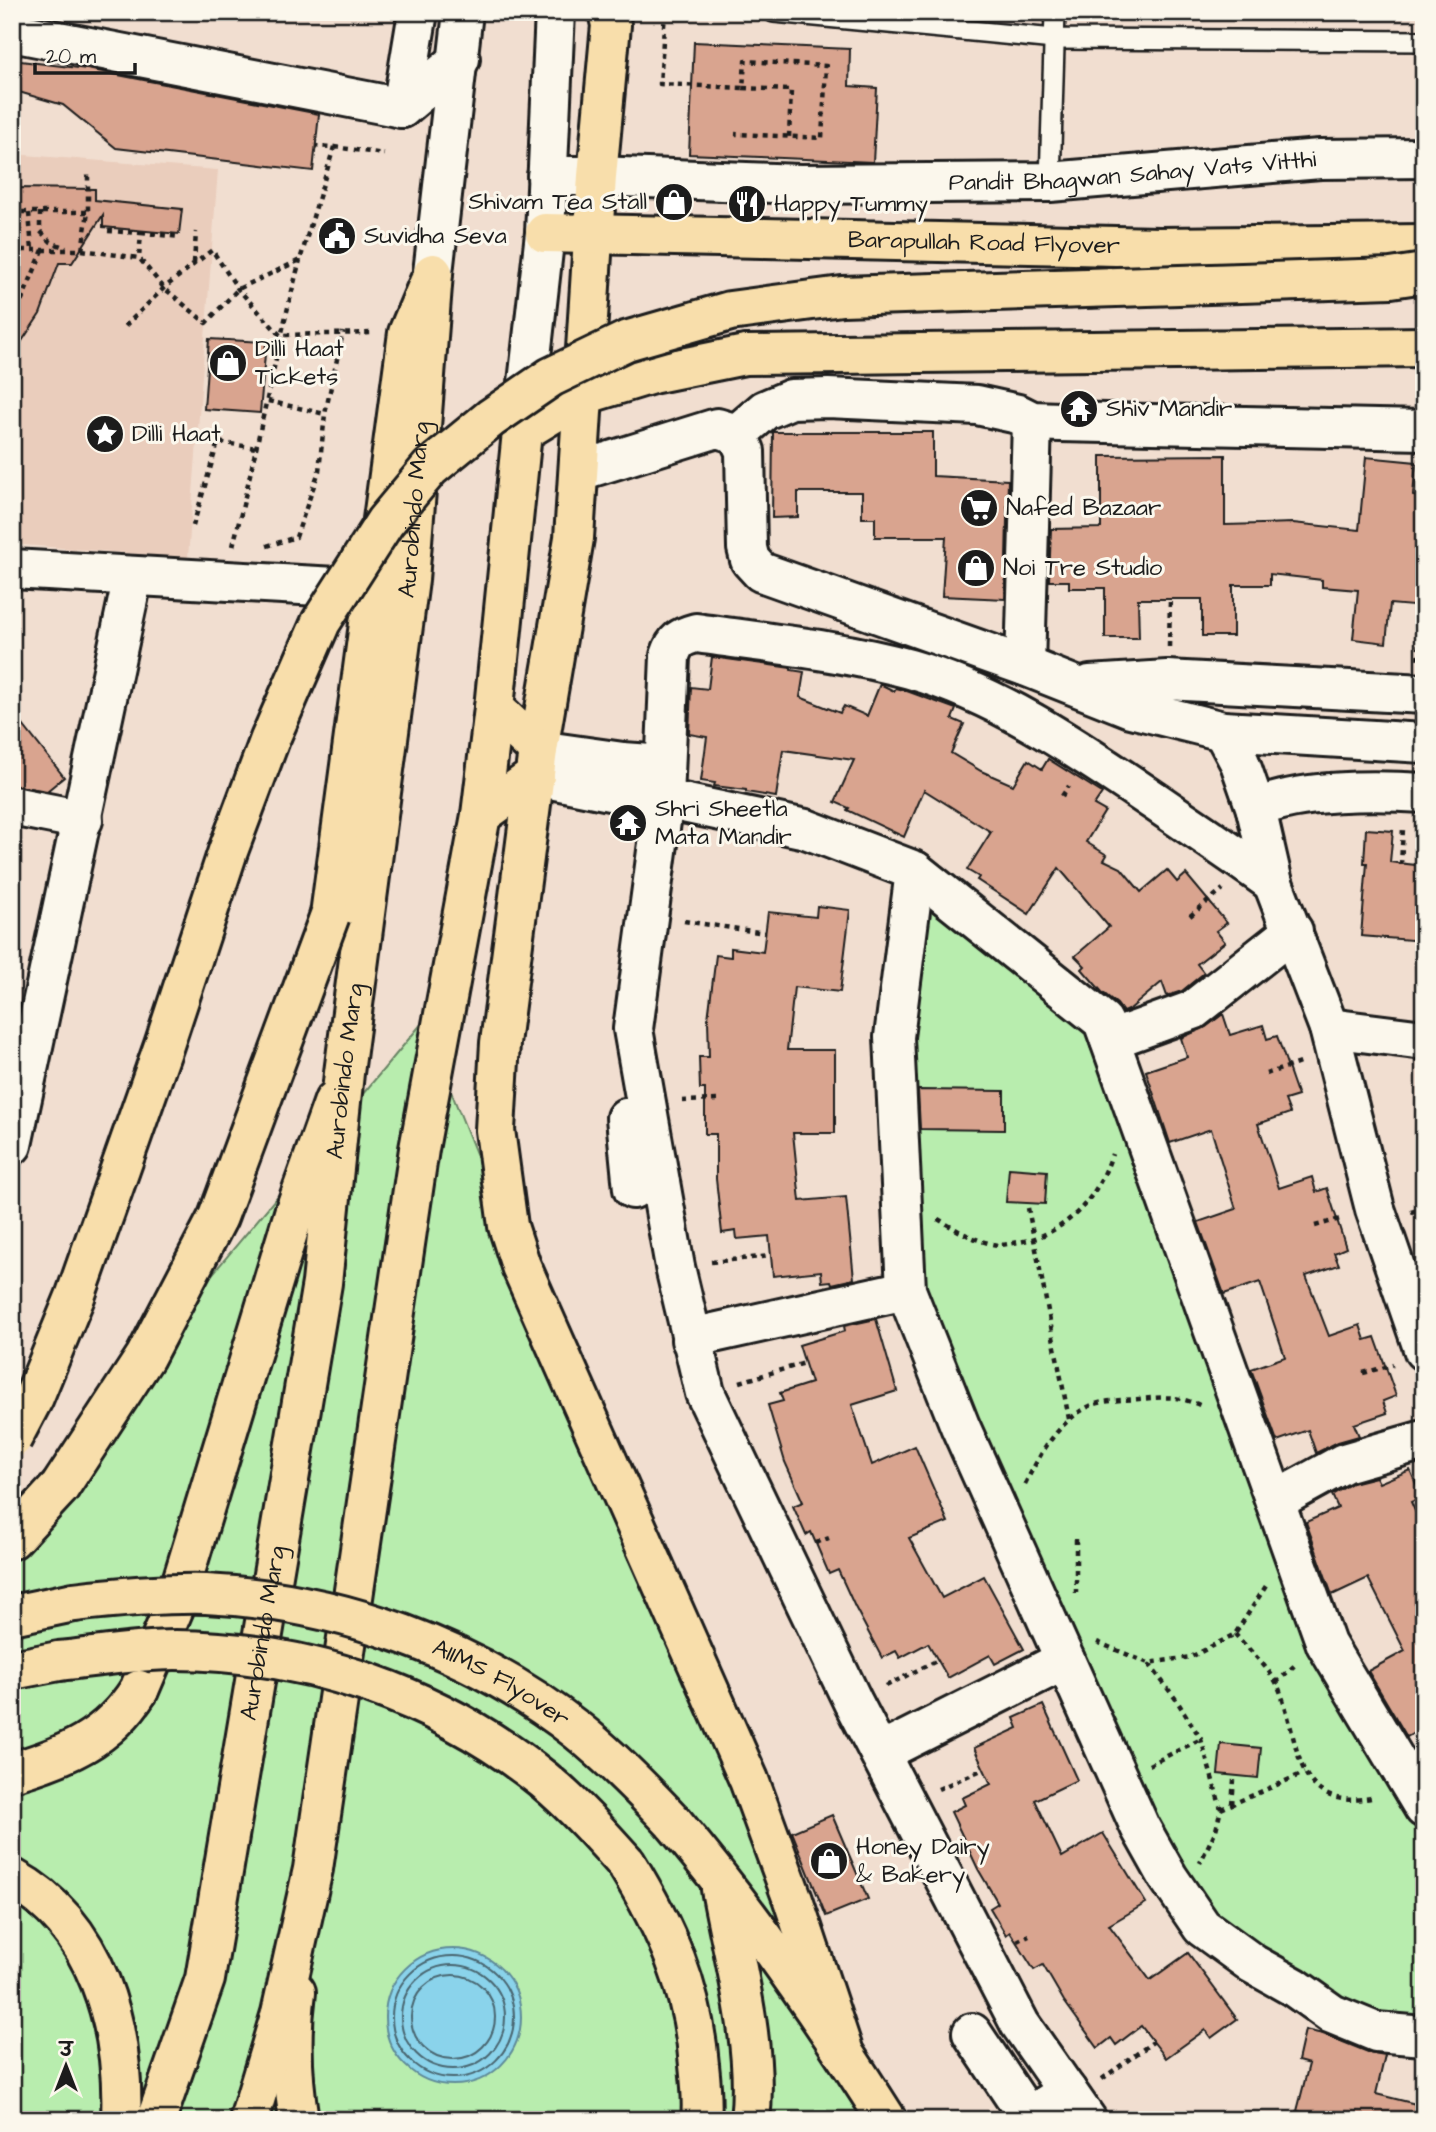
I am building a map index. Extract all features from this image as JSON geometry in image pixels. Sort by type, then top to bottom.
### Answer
[{"type":"main road","points":[[608,12],[611,25],[597,176],[574,538],[537,763],[500,1043],[495,1130],[508,1226],[521,1266],[749,1780],[843,2050],[887,2120]]},
{"type":"main road","name":"Barapullah Road Flyover","points":[[545,233],[1159,247],[1424,244]]},
{"type":"main road","points":[[12,1539],[60,1487],[145,1357],[218,1217],[330,915],[408,333],[433,273]]},
{"type":"main road","name":"Aurobindo Marg","points":[[156,2120],[205,1979],[322,1283],[344,1073],[409,580],[433,273]]},
{"type":"main road","points":[[12,1439],[34,1397],[75,1297],[164,1045],[228,851],[270,738],[321,622],[385,522],[430,468],[491,418],[551,377],[625,341],[730,311],[842,296],[1391,278],[1424,273]]},
{"type":"main road","points":[[299,2120],[293,2084],[291,2045],[294,2007],[419,1149],[481,815],[523,432],[583,395],[652,374],[744,355],[1424,347]]},
{"type":"main road","points":[[494,708],[537,763]]},
{"type":"main road","points":[[481,815],[537,763]]},
{"type":"main road","points":[[12,1772],[36,1765],[89,1742],[118,1719],[139,1690],[174,1608],[294,1213],[344,1073]]},
{"type":"main road","name":"AIIMS Flyover","points":[[12,1615],[74,1602],[140,1594],[207,1594],[261,1600],[339,1614],[402,1634],[464,1660],[523,1693],[577,1730],[628,1774],[719,1876],[843,2050]]},
{"type":"main road","points":[[12,1670],[59,1661],[173,1650],[231,1653],[287,1661],[344,1674],[387,1689],[450,1718],[499,1747],[545,1781],[588,1820],[626,1863],[651,1903],[672,1947],[687,1993],[697,2039],[701,2120]]},
{"type":"main road","points":[[249,2120],[281,2013],[313,1869]]},
{"type":"main road","points":[[719,1876],[749,2045],[752,2092],[750,2120]]},
{"type":"main road","points":[[12,1878],[29,1887],[53,1907],[74,1931],[91,1958],[107,2003],[120,2064],[121,2120]]},
{"type":"street","points":[[402,108],[418,12]]},
{"type":"street","name":"Aurobindo Marg","points":[[433,273],[460,59],[463,12]]},
{"type":"street","points":[[523,432],[545,233],[555,12]]},
{"type":"street","points":[[12,32],[402,108]]},
{"type":"street","points":[[402,108],[460,59]]},
{"type":"street","name":"Pandit Bhagwan Sahay Vats Vitthi","points":[[547,176],[800,184],[1050,182],[1320,159],[1424,158]]},
{"type":"street","points":[[737,434],[765,410],[792,399],[828,398],[977,405],[1018,414],[1032,421],[1424,430]]},
{"type":"street","points":[[1025,666],[1032,421]]},
{"type":"street","points":[[579,471],[718,428],[737,434]]},
{"type":"street","points":[[737,434],[744,451],[747,548],[750,560],[761,572],[1025,666],[1130,708],[1223,731],[1424,743]]},
{"type":"street","points":[[12,569],[373,589]]},
{"type":"street","points":[[12,1145],[133,576]]},
{"type":"street","points":[[972,2034],[1028,2117],[1076,2103],[1020,2024],[853,1702],[705,1393],[675,1267],[633,1029],[664,782],[670,656],[673,646],[680,638],[696,633],[872,660],[913,670],[1017,713],[1088,756],[1273,883]]},
{"type":"street","points":[[1076,685],[1167,680],[1420,693]]},
{"type":"street","points":[[1223,731],[1240,763],[1256,809],[1273,883],[1329,1028],[1375,1209],[1424,1351]]},
{"type":"street","points":[[537,763],[664,782],[806,829],[915,871],[1104,1021],[1325,1644],[1416,1795]]},
{"type":"street","points":[[1256,809],[1272,801],[1356,791],[1424,793]]},
{"type":"street","points":[[12,806],[83,820]]},
{"type":"street","points":[[915,871],[894,1037],[906,1290],[960,1426],[1060,1610],[1065,1660],[1140,1827],[1202,1927],[1253,1964],[1294,1987],[1332,2014],[1376,2032],[1424,2036]]},
{"type":"street","points":[[1110,1041],[1193,1010],[1293,931]]},
{"type":"street","points":[[1329,1028],[1424,1040]]},
{"type":"street","points":[[633,1189],[625,1117],[648,1114]]},
{"type":"street","points":[[691,1340],[906,1290]]},
{"type":"street","points":[[1275,1501],[1344,1463],[1424,1440]]},
{"type":"street","points":[[880,1753],[1065,1660]]},
{"type":"lane","points":[[774,12],[1054,39],[1424,41]]},
{"type":"lane","points":[[1050,182],[1055,12]]},
{"type":"path","points":[[665,12],[660,84],[791,90],[789,137]]},
{"type":"path","points":[[735,134],[822,138],[826,66],[744,61],[743,88]]},
{"type":"path","points":[[316,146],[384,154]]},
{"type":"path","points":[[229,558],[268,401],[280,335],[334,147]]},
{"type":"path","points":[[82,250],[88,212],[88,174]]},
{"type":"path","points":[[12,212],[88,212]]},
{"type":"path","points":[[29,212],[32,250]]},
{"type":"path","points":[[40,212],[40,231],[51,242],[70,250]]},
{"type":"path","points":[[108,230],[180,237]]},
{"type":"path","points":[[194,264],[196,232]]},
{"type":"path","points":[[139,258],[141,233]]},
{"type":"path","points":[[12,250],[82,250],[139,258],[164,288],[206,323],[238,289],[300,260]]},
{"type":"path","points":[[12,317],[15,316],[43,250]]},
{"type":"path","points":[[125,326],[164,288],[212,250],[238,289],[280,335]]},
{"type":"path","points":[[263,548],[296,537],[319,471],[325,414],[342,332],[280,335]]},
{"type":"path","points":[[268,401],[325,414]]},
{"type":"path","points":[[192,526],[218,442],[257,448]]},
{"type":"path","points":[[1167,680],[1170,599]]},
{"type":"path","points":[[1420,693],[1421,607]]},
{"type":"path","points":[[648,916],[765,933]]},
{"type":"path","points":[[935,1217],[963,1233],[999,1245],[1034,1239],[1070,1221],[1093,1197],[1116,1144]]},
{"type":"path","points":[[1028,1208],[1069,1419]]},
{"type":"path","points":[[675,1267],[771,1256]]},
{"type":"path","points":[[705,1393],[804,1363]]},
{"type":"path","points":[[1021,1493],[1040,1454],[1069,1419],[1092,1405],[1130,1399],[1179,1397],[1208,1409]]},
{"type":"path","points":[[1418,1517],[1424,1514]]},
{"type":"path","points":[[1076,1539],[1060,1610],[1076,1633],[1149,1663],[1191,1657],[1235,1634],[1268,1585]]},
{"type":"path","points":[[1235,1634],[1276,1683],[1304,1773],[1316,1790],[1343,1799],[1416,1795]]},
{"type":"path","points":[[853,1702],[937,1660]]},
{"type":"path","points":[[1149,1663],[1201,1739],[1221,1809],[1216,1830],[1202,1861],[1180,1894]]},
{"type":"path","points":[[1119,1781],[1201,1739]]},
{"type":"path","points":[[906,1804],[984,1769]]},
{"type":"path","points":[[1221,1809],[1304,1773]]},
{"type":"path","points":[[1232,1804],[1234,1780]]},
{"type":"path","points":[[1076,2103],[1153,2042]]},
{"type":"shaded area","name":"Dilli Haat","points":[[12,154],[218,170],[188,558],[12,544]]},
{"type":"green space","points":[[921,888],[1093,1031],[1395,1790],[1424,1836],[1424,2020],[1379,2018],[1339,1999],[1211,1919],[1186,1884],[917,1289],[901,1037]]},
{"type":"green space","points":[[423,1022],[866,2120],[12,2120],[12,1514]]},
{"type":"water","points":[[453,1949],[479,1954],[501,1969],[516,1991],[521,2017],[516,2043],[501,2065],[479,2080],[453,2085],[427,2080],[405,2065],[390,2043],[385,2017],[390,1991],[405,1969],[427,1954]]},
{"type":"building","points":[[694,42],[850,49],[849,86],[877,88],[873,162],[689,154]]},
{"type":"building","points":[[12,60],[87,69],[319,114],[313,171],[116,148],[63,105],[12,90]]},
{"type":"building","points":[[12,188],[95,189],[95,200],[182,209],[179,234],[103,227],[103,215],[72,263],[59,263],[40,314],[12,356]]},
{"type":"building","points":[[209,339],[266,342],[260,413],[204,409]]},
{"type":"building","points":[[773,432],[933,432],[933,476],[1008,480],[1005,599],[942,596],[946,537],[875,537],[875,518],[862,518],[862,492],[798,492],[798,517],[772,518]]},
{"type":"building","points":[[1225,455],[1225,525],[1293,523],[1359,530],[1366,457],[1416,462],[1413,496],[1424,498],[1424,607],[1390,604],[1386,643],[1353,639],[1358,590],[1322,587],[1322,580],[1270,574],[1270,585],[1233,585],[1233,636],[1202,636],[1202,599],[1138,599],[1139,638],[1105,638],[1105,588],[1069,588],[1069,581],[1049,581],[1051,529],[1101,528],[1101,456]]},
{"type":"building","points":[[712,657],[804,672],[800,697],[840,713],[844,706],[867,716],[880,684],[894,691],[896,688],[904,690],[956,709],[952,719],[964,724],[951,753],[981,771],[1013,785],[1028,760],[1042,769],[1048,759],[1102,793],[1094,805],[1105,811],[1086,842],[1107,855],[1104,860],[1121,868],[1141,892],[1167,870],[1177,882],[1186,874],[1227,923],[1216,931],[1225,942],[1197,964],[1204,973],[1182,991],[1167,996],[1162,982],[1123,1012],[1082,969],[1085,966],[1075,956],[1109,927],[1059,868],[1029,914],[977,880],[979,877],[967,870],[991,832],[924,790],[904,837],[835,802],[854,760],[783,750],[776,797],[714,786],[715,783],[701,781],[707,737],[689,734],[691,687],[708,689]]},
{"type":"building","points":[[12,711],[64,777],[47,791],[12,785]]},
{"type":"building","points":[[1366,829],[1393,831],[1390,862],[1424,866],[1424,941],[1361,936],[1367,863],[1364,863]]},
{"type":"building","points":[[817,906],[850,910],[840,992],[794,987],[787,1050],[835,1050],[835,1133],[793,1133],[800,1201],[846,1197],[854,1279],[832,1284],[831,1281],[822,1282],[821,1271],[773,1276],[769,1236],[737,1239],[736,1231],[722,1233],[716,1179],[716,1134],[705,1134],[705,1089],[700,1089],[699,1057],[709,1057],[708,1019],[716,955],[731,957],[731,948],[763,952],[768,912],[816,917]]},
{"type":"building","points":[[1223,1014],[1230,1035],[1263,1025],[1267,1039],[1277,1036],[1298,1096],[1285,1100],[1290,1113],[1258,1124],[1279,1188],[1312,1177],[1316,1192],[1327,1188],[1346,1248],[1334,1253],[1339,1265],[1306,1276],[1329,1336],[1360,1325],[1365,1340],[1375,1337],[1396,1396],[1383,1401],[1387,1413],[1354,1424],[1359,1436],[1338,1442],[1316,1453],[1308,1430],[1277,1441],[1251,1369],[1285,1357],[1260,1282],[1224,1294],[1198,1222],[1236,1209],[1211,1129],[1170,1143],[1146,1071],[1187,1057],[1181,1038],[1206,1027]]},
{"type":"building","points":[[918,1090],[1004,1091],[1004,1130],[920,1129]]},
{"type":"building","points":[[1009,1168],[1047,1171],[1045,1204],[1006,1202]]},
{"type":"building","points":[[876,1319],[897,1391],[852,1405],[872,1465],[915,1446],[948,1522],[909,1538],[942,1598],[984,1576],[1024,1649],[995,1664],[990,1655],[948,1678],[928,1643],[900,1658],[896,1651],[882,1658],[838,1570],[829,1574],[811,1532],[806,1535],[793,1506],[803,1502],[785,1462],[768,1405],[783,1401],[780,1393],[811,1383],[799,1345],[845,1331],[844,1326]]},
{"type":"building","points":[[1410,1470],[1422,1497],[1411,1502],[1424,1531],[1424,1591],[1417,1593],[1424,1608],[1424,1727],[1407,1737],[1368,1671],[1405,1651],[1368,1578],[1332,1595],[1306,1522],[1338,1508],[1332,1495],[1352,1483],[1376,1477],[1379,1483]]},
{"type":"building","points":[[1043,1705],[1077,1780],[1035,1800],[1062,1857],[1103,1833],[1146,1903],[1109,1925],[1150,1980],[1188,1953],[1237,2019],[1211,2038],[1205,2030],[1166,2058],[1141,2026],[1116,2045],[1111,2038],[1098,2048],[1064,2001],[1043,1965],[1034,1970],[1010,1932],[1006,1935],[990,1908],[998,1903],[978,1869],[951,1812],[965,1805],[962,1798],[991,1784],[974,1748],[1018,1728],[1014,1718]]},
{"type":"building","points":[[1221,1744],[1261,1748],[1258,1778],[1218,1774]]},
{"type":"building","points":[[832,1815],[868,1899],[826,1916],[792,1832]]},
{"type":"building","points":[[1305,2030],[1323,2034],[1368,2052],[1385,2055],[1376,2094],[1424,2106],[1424,2120],[1336,2120],[1297,2111],[1309,2064],[1298,2061]]},
{"type":"place","name":"Shivam Tea Stall","points":[[674,202]]},
{"type":"place","name":"Happy Tummy","points":[[747,204]]},
{"type":"place","name":"Suvidha Seva","points":[[337,236]]},
{"type":"place","name":"Dilli Haat Tickets","points":[[228,363]]},
{"type":"place","name":"Shiv Mandir","points":[[1079,409]]},
{"type":"place","name":"Dilli Haat","points":[[105,434]]},
{"type":"place","name":"Nafed Bazaar","points":[[979,508]]},
{"type":"place","name":"Noi Tre Studio","points":[[976,568]]},
{"type":"place","name":"Shri Sheetla Mata Mandir","points":[[628,823]]},
{"type":"place","name":"Honey Dairy & Bakery","points":[[829,1861]]}]
